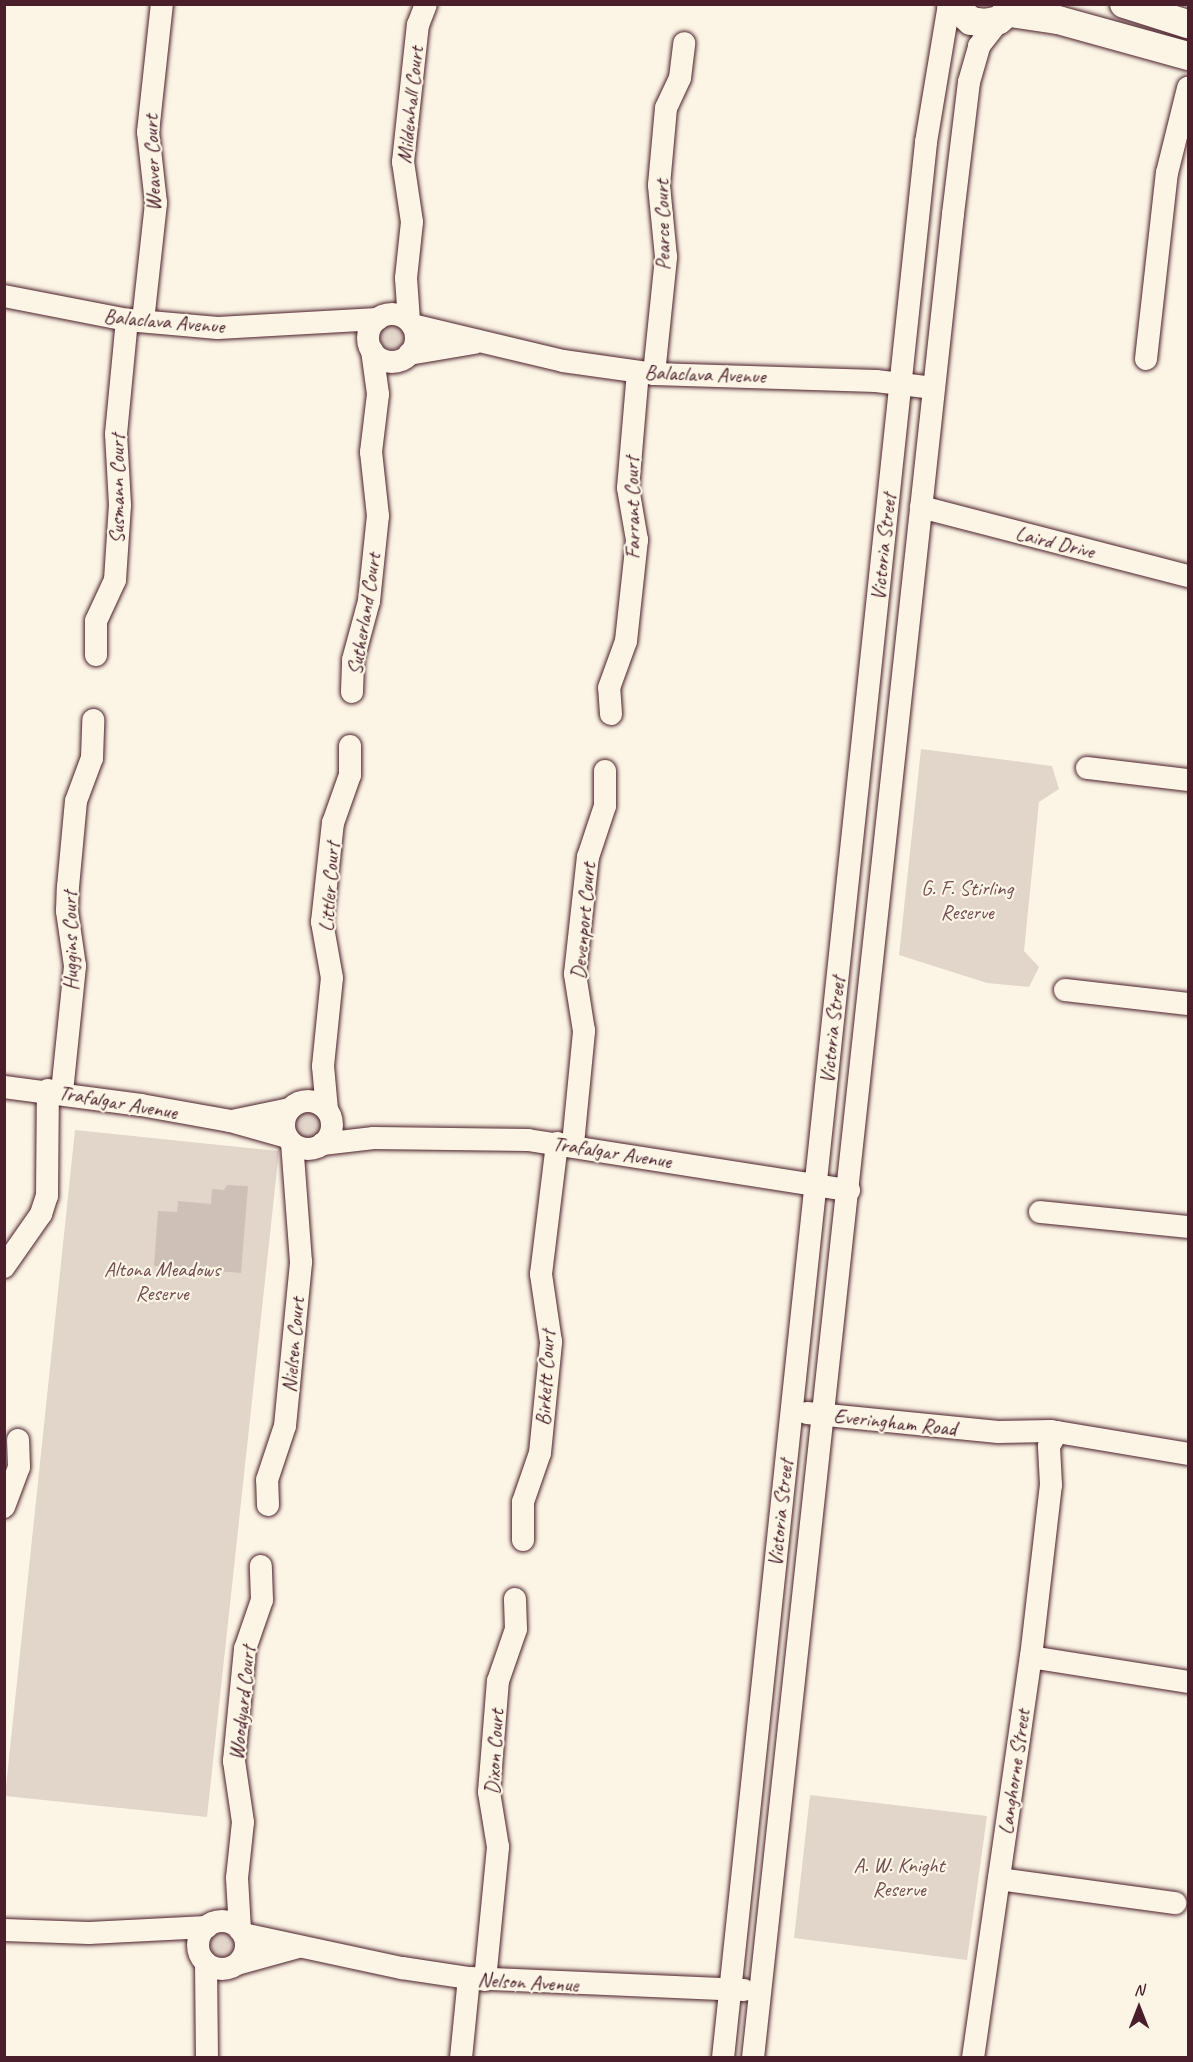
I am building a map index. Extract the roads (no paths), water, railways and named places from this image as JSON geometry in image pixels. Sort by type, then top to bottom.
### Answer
[{"type":"main road","points":[[950,4],[971,21],[1008,12],[1058,20],[1188,56]]},
{"type":"main road","points":[[1124,4],[1188,24]]},
{"type":"street","name":"Weaver Court","points":[[135,321],[156,203],[148,132],[162,4]]},
{"type":"street","name":"Mildenhall Court","points":[[411,323],[406,278],[412,229],[403,162],[418,26],[426,4]]},
{"type":"street","name":"Victoria Street","points":[[723,2058],[930,110],[950,4]]},
{"type":"street","name":"Victoria Street","points":[[753,2058],[969,82],[980,46],[1008,12]]},
{"type":"street","name":"Pearce Court","points":[[646,373],[666,257],[658,206],[666,108],[680,78],[684,43]]},
{"type":"street","points":[[1146,359],[1169,163],[1188,88]]},
{"type":"street","name":"Mildenhall Court","points":[[382,317],[406,278]]},
{"type":"street","name":"Balaclava Avenue","points":[[4,297],[135,321],[218,328],[325,324],[382,317]]},
{"type":"street","points":[[378,394],[408,355],[416,340],[411,323],[398,315],[382,317],[369,329],[370,347],[384,360],[408,355]]},
{"type":"street","name":"Susmann Court","points":[[96,655],[96,621],[115,580],[120,505],[116,434],[135,321]]},
{"type":"street","name":"Balaclava Avenue","points":[[411,323],[456,333],[478,342],[646,373],[900,384],[934,388]]},
{"type":"street","name":"Balaclava Avenue","points":[[325,324],[370,347]]},
{"type":"street","name":"Balaclava Avenue","points":[[408,355],[478,342]]},
{"type":"street","name":"Sutherland Court","points":[[352,692],[353,660],[369,601],[378,516],[371,452],[378,394],[370,347]]},
{"type":"street","name":"Farrant Court","points":[[611,714],[609,688],[626,641],[637,540],[628,488],[646,373]]},
{"type":"street","name":"Laird Drive","points":[[921,507],[1188,576]]},
{"type":"street","name":"Huggins Court","points":[[4,1268],[41,1214],[47,1196],[55,1091],[75,966],[67,911],[76,801],[92,758],[93,720]]},
{"type":"street","name":"Littler Court","points":[[329,1114],[323,1066],[332,978],[323,912],[333,823],[350,775],[350,746]]},
{"type":"street","points":[[1087,768],[1188,780]]},
{"type":"street","name":"Devenport Court","points":[[565,1144],[584,1031],[575,974],[589,848],[605,806],[605,771]]},
{"type":"street","points":[[1065,990],[1188,1004]]},
{"type":"street","name":"Littler Court","points":[[293,1107],[315,1084],[323,1066]]},
{"type":"street","name":"Trafalgar Avenue","points":[[4,1087],[55,1091],[230,1121],[289,1140]]},
{"type":"street","points":[[295,1182],[331,1132],[329,1114],[313,1102],[293,1107],[284,1123],[289,1140],[303,1149],[319,1146]]},
{"type":"street","name":"Trafalgar Avenue","points":[[230,1121],[293,1107]]},
{"type":"street","name":"Trafalgar Avenue","points":[[329,1114],[374,1138]]},
{"type":"street","name":"Trafalgar Avenue","points":[[319,1146],[374,1138],[565,1144],[815,1187],[849,1190]]},
{"type":"street","name":"Nielsen Court","points":[[268,1505],[267,1480],[285,1426],[301,1262],[295,1182],[289,1140]]},
{"type":"street","name":"Birkett Court","points":[[523,1540],[523,1502],[540,1453],[550,1341],[541,1274],[565,1144]]},
{"type":"street","points":[[1040,1212],[1188,1227]]},
{"type":"street","name":"Everingham Road","points":[[791,1412],[998,1432],[1056,1442],[1122,1446],[1188,1454]]},
{"type":"street","points":[[4,1507],[19,1467],[18,1440]]},
{"type":"street","name":"Langhorne Street","points":[[973,2058],[1031,1657],[1056,1442]]},
{"type":"street","name":"Woodyard Court","points":[[242,1932],[237,1878],[243,1822],[234,1761],[246,1649],[262,1600],[261,1566]]},
{"type":"street","name":"Dixon Court","points":[[461,2058],[477,1979],[498,1847],[489,1792],[498,1681],[516,1629],[515,1599]]},
{"type":"street","points":[[1031,1657],[1188,1682]]},
{"type":"street","name":"Woodyard Court","points":[[208,1925],[229,1902],[237,1878]]},
{"type":"street","points":[[999,1879],[1175,1903]]},
{"type":"street","points":[[4,1930],[139,1931],[226,1922],[242,1932],[246,1947],[234,1966],[220,1979],[208,2004]]},
{"type":"street","points":[[207,2058],[208,2004],[199,1938],[208,1925]]},
{"type":"street","points":[[139,1931],[184,1944],[218,1969],[234,1966]]},
{"type":"street","name":"Nelson Avenue","points":[[242,1932],[298,1947],[477,1979],[760,1992]]},
{"type":"street","name":"Nelson Avenue","points":[[234,1966],[298,1947]]},
{"type":"park label","name":"G. F. Stirling Reserve","points":[[967,900]]},
{"type":"park label","name":"Altona Meadows Reserve","points":[[162,1281]]},
{"type":"park label","name":"A. W. Knight Reserve","points":[[899,1877]]}]
